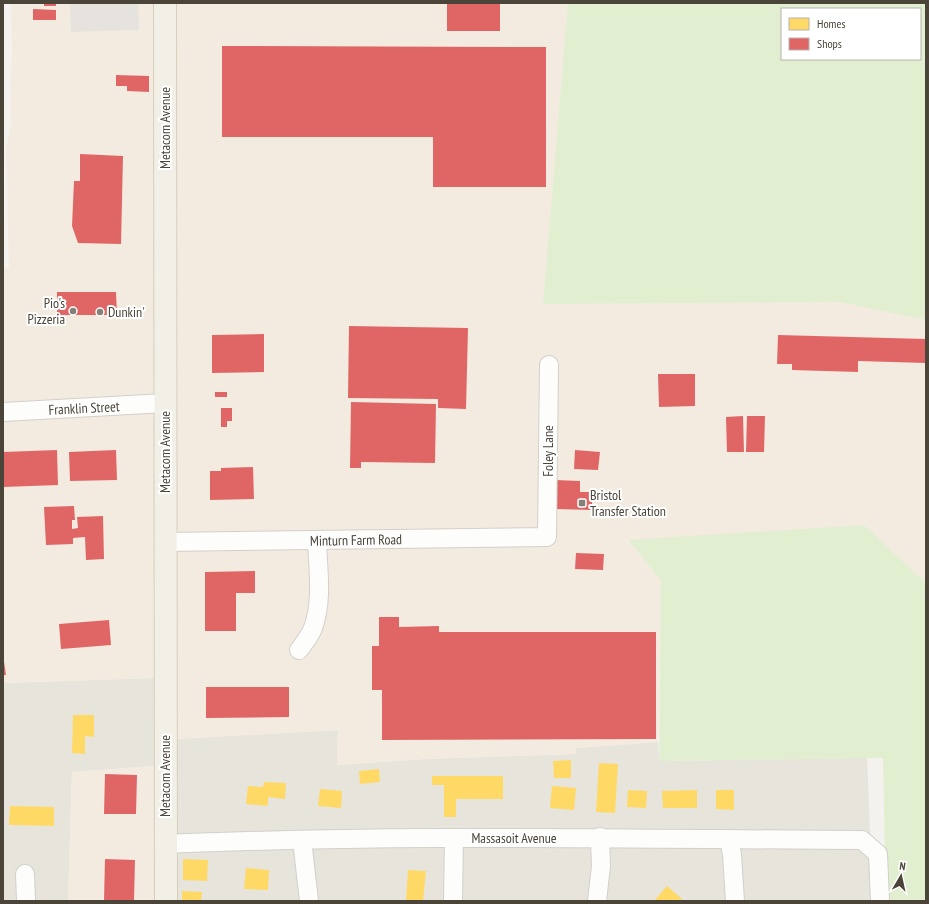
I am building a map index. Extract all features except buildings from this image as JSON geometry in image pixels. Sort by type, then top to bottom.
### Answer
[{"type":"main road","name":"Metacom Avenue","points":[[165,3],[166,901]]},
{"type":"street","name":"Foley Lane","points":[[548,537],[549,365]]},
{"type":"street","name":"Franklin Street","points":[[3,412],[165,403]]},
{"type":"street","name":"Minturn Farm Road","points":[[165,542],[548,537]]},
{"type":"street","points":[[299,650],[312,630],[318,608],[319,586],[317,541]]},
{"type":"street","points":[[597,901],[601,866],[600,837]]},
{"type":"street","name":"Massasoit Avenue","points":[[166,844],[302,840],[600,837],[862,840],[878,854],[880,901]]},
{"type":"street","points":[[453,901],[454,838]]},
{"type":"street","points":[[728,839],[732,855],[735,901]]},
{"type":"street","points":[[302,840],[309,901]]},
{"type":"street","points":[[26,874],[26,901]]},
{"type":"shaded area","points":[[11,3],[568,3],[543,304],[840,302],[926,320],[926,583],[864,525],[628,541],[661,580],[658,742],[576,748],[575,754],[425,759],[337,765],[338,730],[157,740],[156,678],[3,683],[3,269],[9,268],[6,150],[11,124]]},
{"type":"shaded area","points":[[70,3],[138,3],[139,30],[71,32]]},
{"type":"shaded area","points":[[156,678],[155,766],[72,772],[68,901],[3,901],[3,683]]},
{"type":"shaded area","points":[[338,730],[337,765],[425,759],[575,754],[576,748],[658,742],[659,761],[867,758],[873,901],[178,901],[175,739]]},
{"type":"shaded area","points":[[155,766],[157,901],[68,901],[72,772]]},
{"type":"green space","points":[[568,3],[926,3],[926,320],[840,302],[543,304]]},
{"type":"green space","points":[[864,525],[926,583],[926,901],[886,901],[883,758],[659,761],[661,580],[628,540]]},
{"type":"place","name":"Pio's Pizzeria","points":[[73,311]]},
{"type":"place","name":"Dunkin'","points":[[100,312]]},
{"type":"place","name":"Bristol Transfer Station","points":[[582,503]]}]
